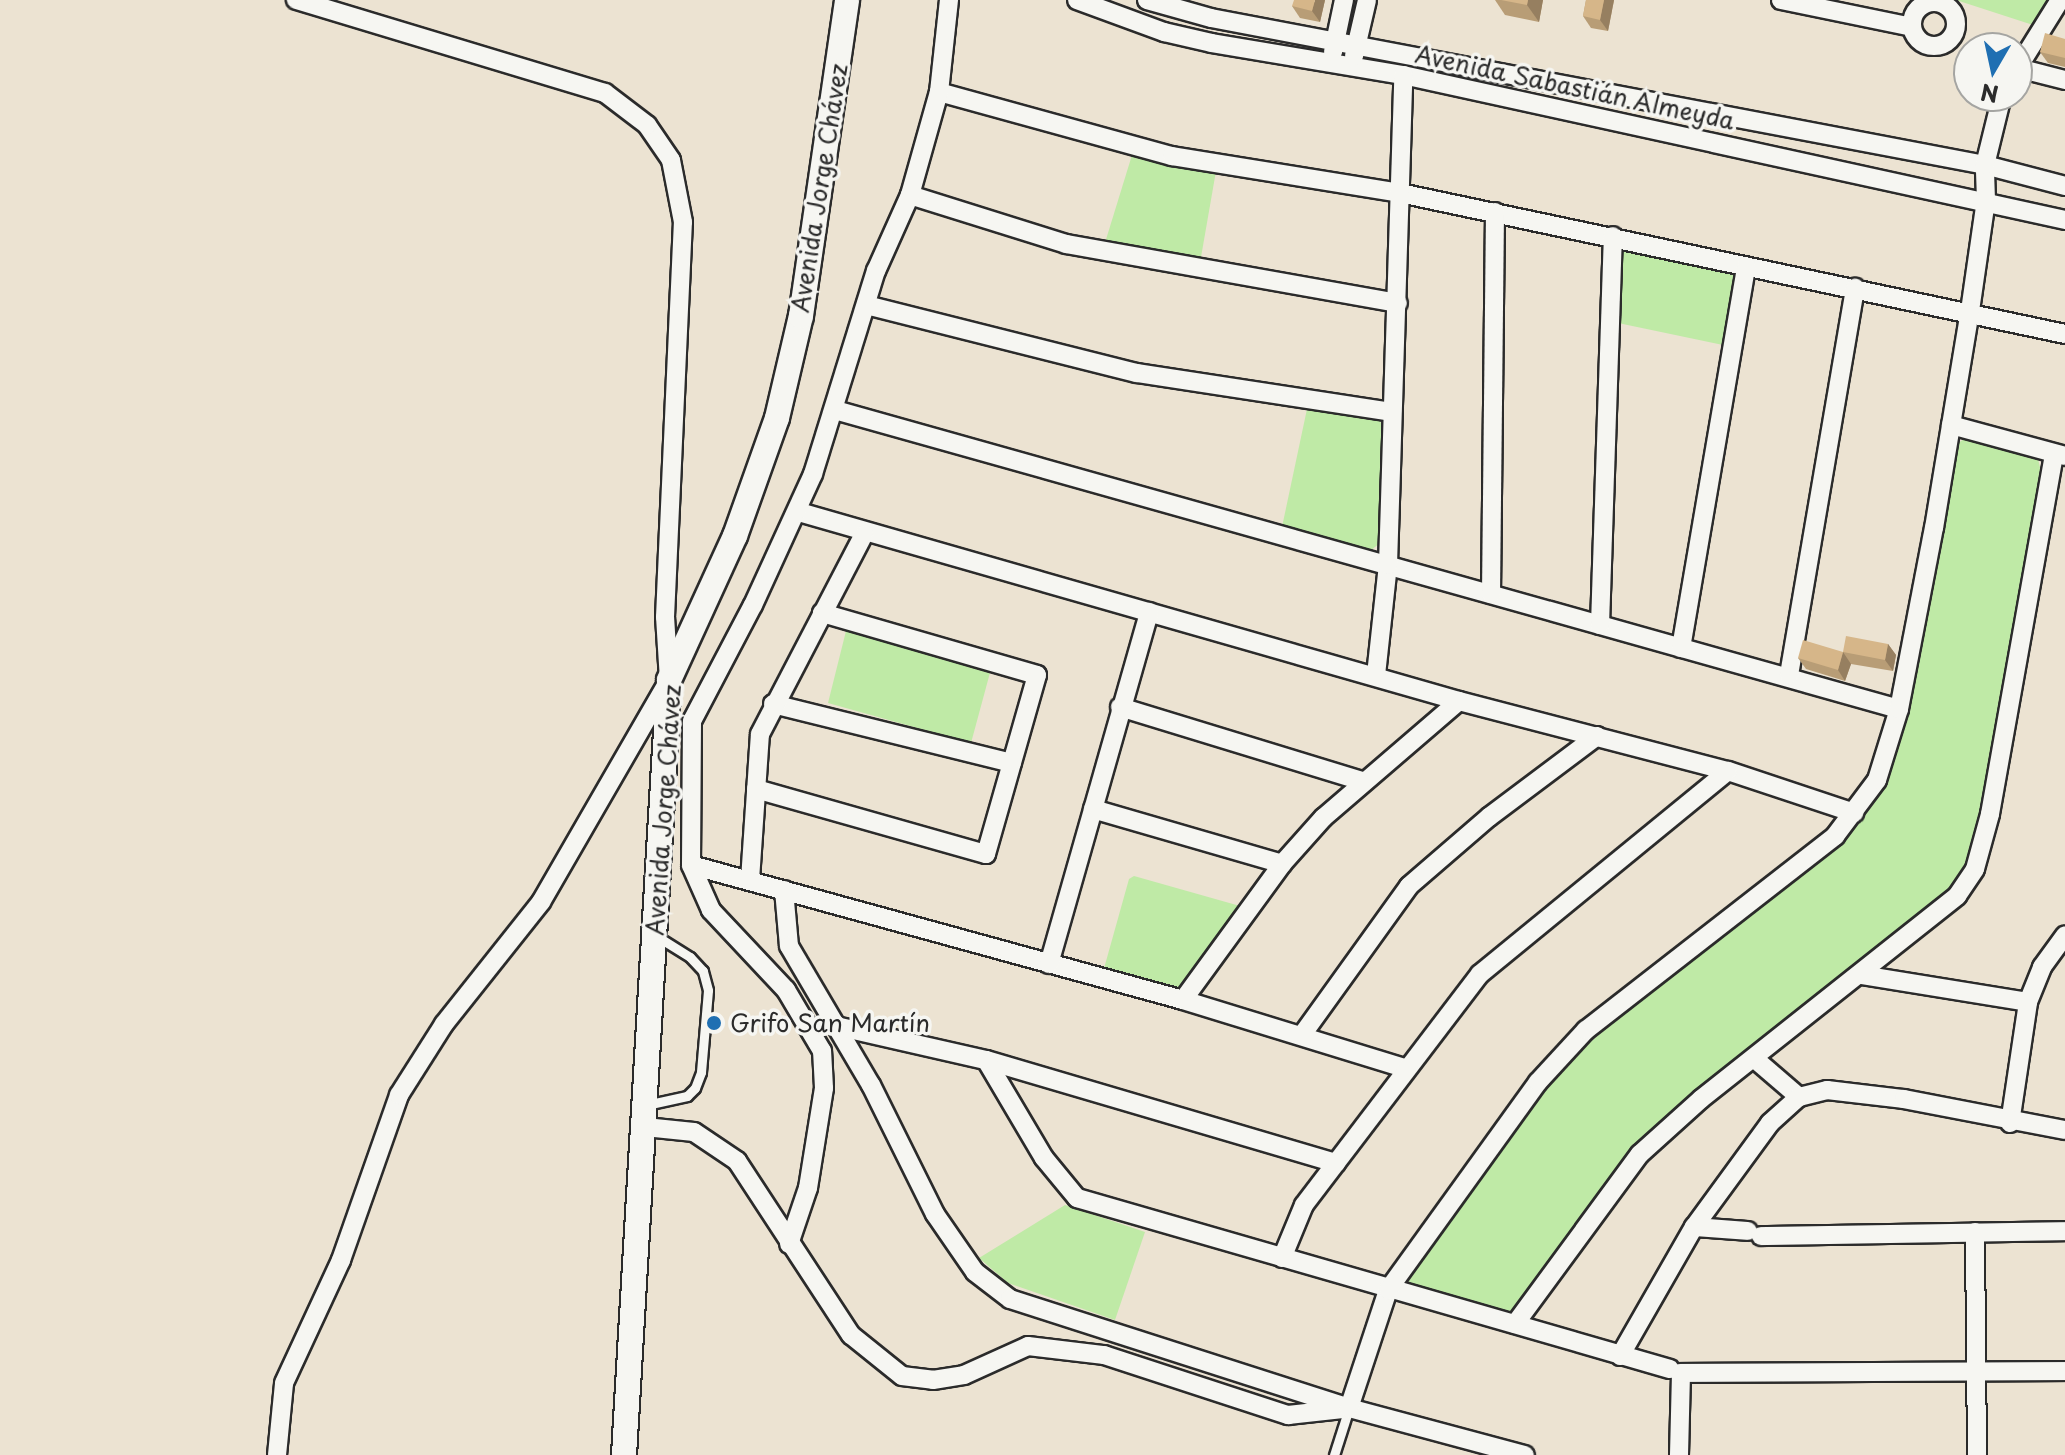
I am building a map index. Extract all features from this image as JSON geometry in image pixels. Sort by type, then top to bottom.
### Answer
[{"type":"main road","name":"Avenida Jorge Chávez","points":[[624,1455],[669,680],[735,536],[777,418],[801,316],[847,0]]},
{"type":"street","points":[[277,1455],[284,1383],[341,1260],[399,1095],[444,1024],[541,902],[669,680],[666,602],[683,222],[671,160],[647,125],[605,93],[296,0]]},
{"type":"street","points":[[789,1244],[808,1188],[824,1088],[822,1051],[786,990],[711,910],[691,865],[692,721],[799,512],[835,410],[866,305],[910,195],[939,92],[949,0]]},
{"type":"street","name":"Avenida Sabastián Almeyda","points":[[1077,0],[1164,32],[1403,75],[1986,200],[2065,220]]},
{"type":"street","name":"Avenida Sabastián Almeyda","points":[[1147,0],[1211,18],[1985,165],[2065,186]]},
{"type":"street","points":[[1330,63],[1344,0]]},
{"type":"street","points":[[1352,66],[1367,0]]},
{"type":"street","points":[[1781,0],[1912,27]]},
{"type":"street","points":[[2033,43],[2060,0]]},
{"type":"street","points":[[2033,72],[2065,80]]},
{"type":"street","points":[[1376,675],[1388,565],[1403,75]]},
{"type":"street","points":[[939,92],[1172,156],[1400,193],[1970,311],[2065,334]]},
{"type":"street","points":[[1349,1408],[1388,1290],[1538,1082],[1586,1030],[1835,836],[1877,780],[1899,709],[1951,425],[1986,200],[1985,165],[1998,112]]},
{"type":"street","points":[[910,195],[1066,244],[1398,303]]},
{"type":"street","points":[[1491,594],[1495,212]]},
{"type":"street","points":[[1600,625],[1613,236]]},
{"type":"street","points":[[1681,648],[1746,266]]},
{"type":"street","points":[[1789,675],[1855,288]]},
{"type":"street","points":[[866,305],[1137,373],[1392,412]]},
{"type":"street","points":[[835,410],[1681,648],[1789,675],[1899,709]]},
{"type":"street","points":[[1515,1324],[1640,1154],[1701,1099],[1756,1060],[1957,896],[1975,869],[1990,814],[2060,455],[1951,425]]},
{"type":"street","points":[[799,512],[864,534],[1376,675],[1459,701],[1728,771],[1854,813]]},
{"type":"street","points":[[750,880],[760,734],[864,534]]},
{"type":"street","points":[[1049,964],[1149,612]]},
{"type":"street","points":[[756,789],[986,854],[1037,675],[822,613]]},
{"type":"street","points":[[1183,1000],[1282,864],[1362,781],[1459,701]]},
{"type":"street","points":[[773,704],[1012,763]]},
{"type":"street","points":[[1120,707],[1362,781]]},
{"type":"street","points":[[1302,1035],[1409,886],[1489,817],[1597,736]]},
{"type":"street","points":[[1282,1258],[1304,1205],[1480,974],[1728,771]]},
{"type":"street","points":[[1093,809],[1282,864]]},
{"type":"street","points":[[691,865],[1183,1000],[1407,1069]]},
{"type":"street","points":[[784,890],[789,946],[836,1026],[935,1214],[975,1272],[1010,1299],[1349,1408],[1525,1455]]},
{"type":"street","points":[[2010,1123],[2028,1002],[2042,967],[2065,935]]},
{"type":"street","points":[[1862,975],[2028,1002]]},
{"type":"street","points":[[836,1026],[986,1060],[1336,1163]]},
{"type":"street","points":[[986,1060],[1008,1101],[1077,1198],[1388,1290],[1675,1371],[2065,1371]]},
{"type":"street","points":[[1756,1060],[1799,1097]]},
{"type":"street","points":[[1008,1101],[1034,1074]]},
{"type":"street","points":[[1620,1356],[1694,1227],[1770,1123],[1799,1097],[1827,1090],[1904,1099],[2010,1123],[2065,1130]]},
{"type":"street","points":[[646,1116],[694,1132],[737,1161],[851,1335],[902,1376],[933,1380],[964,1375],[1028,1346],[1104,1355],[1288,1415],[1349,1408]]},
{"type":"street","points":[[1694,1227],[1755,1234],[2065,1231]]},
{"type":"street","points":[[1975,1232],[1977,1455]]},
{"type":"street","points":[[1675,1371],[1679,1455]]},
{"type":"lane","points":[[646,1116],[687,1096],[695,1088],[701,1072],[708,990],[703,971],[690,957],[654,934]]},
{"type":"lane","points":[[1334,1455],[1349,1408]]},
{"type":"green space","points":[[1956,0],[2049,0],[2033,25]]},
{"type":"green space","points":[[1132,155],[1216,171],[1200,263],[1104,246]]},
{"type":"green space","points":[[1635,247],[1731,268],[1735,276],[1723,345],[1618,323],[1622,250]]},
{"type":"green space","points":[[1307,409],[1380,421],[1384,430],[1380,543],[1370,551],[1282,527]]},
{"type":"green space","points":[[1970,436],[2037,454],[2043,481],[1977,830],[1964,866],[1940,902],[1649,1134],[1513,1314],[1412,1288],[1408,1280],[1412,1269],[1560,1069],[1650,989],[1842,843],[1873,805],[1893,763],[1902,727],[1954,445]]},
{"type":"green space","points":[[847,627],[991,669],[971,743],[828,703]]},
{"type":"green space","points":[[1134,876],[1240,906],[1182,989],[1170,993],[1103,972],[1129,879]]},
{"type":"green space","points":[[1065,1205],[1145,1232],[1115,1320],[1008,1283],[979,1258]]},
{"type":"building","points":[[1294,0],[1315,0],[1312,11],[1292,6]]},
{"type":"building","points":[[1501,0],[1528,0],[1527,5]]},
{"type":"building","points":[[1586,0],[1604,0],[1600,20],[1583,16]]},
{"type":"building","points":[[2045,33],[2065,39],[2065,58],[2040,52]]},
{"type":"building","points":[[1846,636],[1888,644],[1885,660],[1843,652]]},
{"type":"building","points":[[1803,640],[1843,652],[1838,670],[1798,658]]},
{"type":"place","name":"Grifo San Martín","points":[[714,1023]]}]
